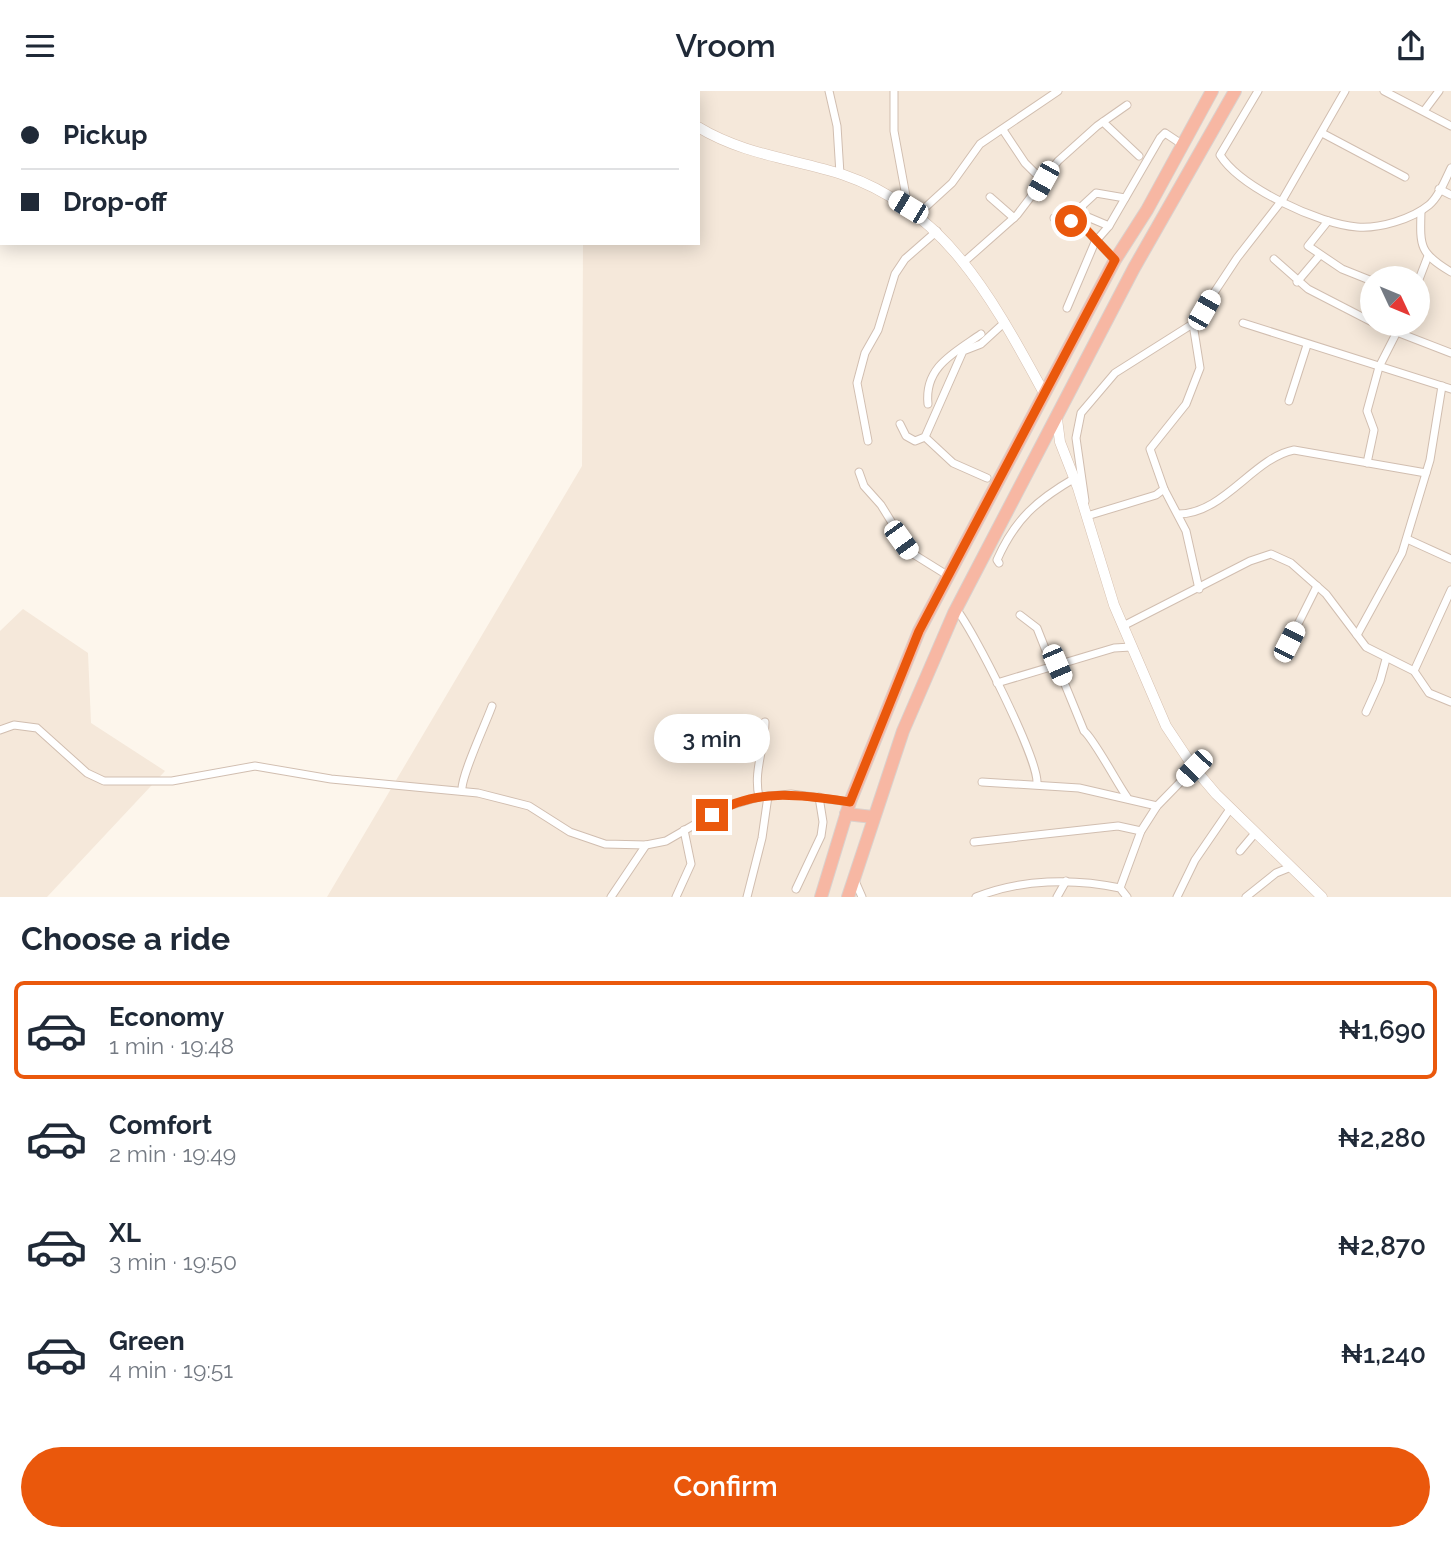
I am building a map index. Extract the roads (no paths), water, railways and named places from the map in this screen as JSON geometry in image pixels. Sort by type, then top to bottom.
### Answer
[{"type":"highway","points":[[821,897],[848,808],[904,665],[947,575],[1115,260],[1147,210],[1212,91]]},
{"type":"highway","points":[[855,895],[854,877],[903,731],[956,609],[1145,248],[1235,91]]},
{"type":"highway","points":[[1182,146],[1202,152]]},
{"type":"highway","points":[[1126,241],[1145,248]]},
{"type":"highway","points":[[1076,334],[1097,344]]},
{"type":"highway","points":[[968,536],[989,543]]},
{"type":"highway","points":[[848,808],[873,817]]},
{"type":"street","points":[[829,91],[837,126],[840,174]]},
{"type":"street","points":[[894,91],[894,131],[908,207]]},
{"type":"street","points":[[917,215],[952,183],[980,144],[1058,91]]},
{"type":"street","points":[[1258,91],[1220,155],[1250,182],[1280,202],[1328,221],[1369,227],[1421,211],[1435,200],[1451,168]]},
{"type":"street","points":[[1087,514],[1076,438],[1081,413],[1087,403],[1115,373],[1194,323],[1237,258],[1280,202],[1345,91]]},
{"type":"street","points":[[1384,91],[1451,126]]},
{"type":"street","points":[[1424,111],[1439,91]]},
{"type":"street","points":[[964,262],[1014,218],[1058,161],[1127,105]]},
{"type":"street","points":[[1103,122],[1139,156]]},
{"type":"street","points":[[700,128],[753,152],[840,174],[877,188],[908,207],[937,231],[964,262],[1005,322],[1044,393]]},
{"type":"street","points":[[1003,129],[1025,163],[1043,181]]},
{"type":"street","points":[[1322,132],[1405,177]]},
{"type":"street","points":[[1067,307],[1095,242],[1109,226],[1160,138],[1165,133],[1182,146]]},
{"type":"street","points":[[1439,189],[1451,195]]},
{"type":"street","points":[[1109,226],[1083,215],[1082,206],[1096,193],[1125,198]]},
{"type":"street","points":[[990,197],[1014,218]]},
{"type":"street","points":[[1421,211],[1421,247],[1428,256],[1451,272]]},
{"type":"street","points":[[1054,218],[1079,222],[1095,242],[1115,260]]},
{"type":"street","points":[[1328,221],[1308,246],[1342,269],[1360,276]]},
{"type":"street","points":[[868,442],[857,383],[865,353],[878,330],[895,274],[905,259],[937,231]]},
{"type":"street","points":[[1297,282],[1319,256]]},
{"type":"street","points":[[1424,266],[1428,256]]},
{"type":"street","points":[[1274,259],[1297,282],[1360,316]]},
{"type":"street","points":[[900,424],[906,436],[915,441],[925,437],[964,351],[982,344],[1005,322]]},
{"type":"street","points":[[1194,323],[1200,359],[1191,394],[1150,449],[1166,492],[1186,531],[1199,589]]},
{"type":"street","points":[[1242,323],[1451,389]]},
{"type":"street","points":[[928,404],[928,387],[936,367],[952,352],[981,334]]},
{"type":"street","points":[[1367,463],[1374,430],[1367,411],[1379,367],[1395,336]]},
{"type":"street","points":[[1416,336],[1451,353]]},
{"type":"street","points":[[1289,401],[1307,345]]},
{"type":"street","points":[[1357,635],[1391,577],[1407,539],[1426,473],[1442,386]]},
{"type":"street","points":[[1084,416],[1087,403]]},
{"type":"street","points":[[1057,419],[1060,442],[1075,478],[1123,626],[1166,726],[1194,768],[1230,809],[1322,897]]},
{"type":"street","points":[[1048,434],[1060,442]]},
{"type":"street","points":[[925,437],[953,463],[987,478]]},
{"type":"street","points":[[1178,514],[1195,512],[1289,451],[1301,450],[1426,473]]},
{"type":"street","points":[[859,472],[864,486],[881,505],[910,552],[947,575]]},
{"type":"street","points":[[999,563],[997,560],[1002,549],[1023,515],[1040,499],[1075,478]]},
{"type":"street","points":[[1087,514],[1166,492]]},
{"type":"street","points":[[1407,539],[1451,559]]},
{"type":"street","points":[[1123,626],[1259,557],[1271,554],[1292,563],[1317,586],[1366,647],[1414,671],[1429,693],[1451,702]]},
{"type":"street","points":[[1289,642],[1317,586]]},
{"type":"street","points":[[1414,671],[1451,590]]},
{"type":"street","points":[[956,609],[969,625],[1034,762],[1037,783]]},
{"type":"street","points":[[1020,615],[1037,628],[1084,731],[1091,736],[1097,753],[1126,797]]},
{"type":"street","points":[[997,683],[1114,648],[1131,647]]},
{"type":"street","points":[[1366,712],[1380,681],[1386,659]]},
{"type":"street","points":[[462,791],[463,775],[473,758],[492,706]]},
{"type":"street","points":[[747,897],[762,838],[764,797],[758,759],[764,741],[765,722]]},
{"type":"street","points":[[0,730],[14,725],[37,728],[87,773],[104,781],[172,781],[255,766],[331,779],[462,791],[493,795],[529,806],[589,841],[646,845],[675,837],[725,807],[786,793],[819,797],[848,808]]},
{"type":"street","points":[[1120,888],[1141,831],[1157,806],[1194,768]]},
{"type":"street","points":[[982,782],[1037,783],[1126,797],[1157,806]]},
{"type":"street","points":[[796,888],[821,836],[823,822],[819,797]]},
{"type":"street","points":[[1177,897],[1195,860],[1230,809]]},
{"type":"street","points":[[974,842],[1118,826],[1141,831]]},
{"type":"street","points":[[676,897],[691,864],[684,830]]},
{"type":"street","points":[[1240,851],[1256,832]]},
{"type":"street","points":[[611,897],[646,845]]},
{"type":"street","points":[[1246,897],[1276,873],[1291,867]]},
{"type":"street","points":[[1057,897],[1066,881]]},
{"type":"street","points":[[976,897],[1027,884],[1066,881],[1120,888],[1127,897]]}]
